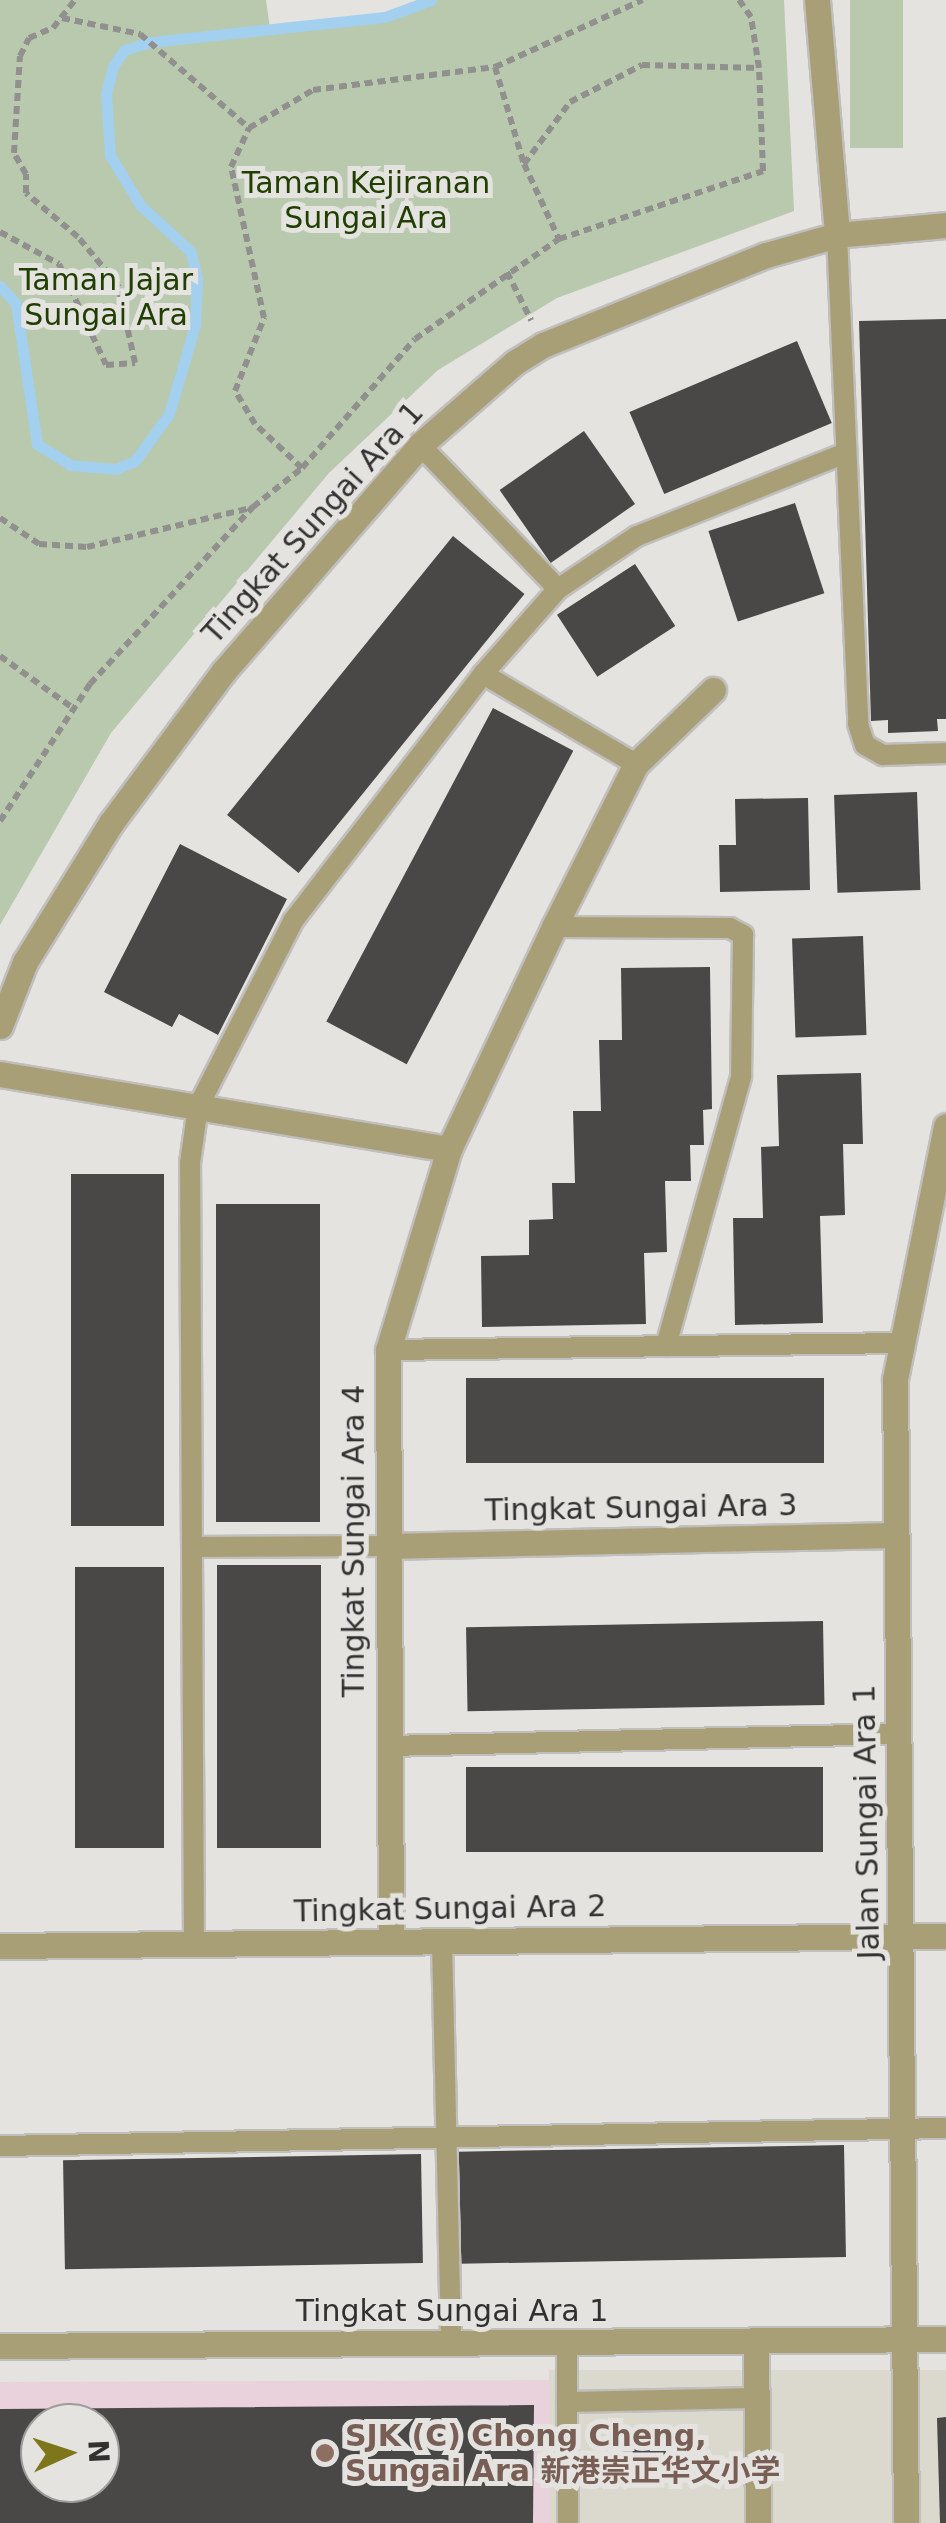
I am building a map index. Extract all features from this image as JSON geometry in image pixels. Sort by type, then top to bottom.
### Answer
[{"type":"street","points":[[817,0],[837,235]]},
{"type":"street","name":"Tingkat Sungai Ara 1","points":[[0,1026],[26,962],[111,823],[222,672],[420,444],[543,345],[766,255],[837,235],[946,225]]},
{"type":"street","name":"Tingkat Sungai Ara 4","points":[[391,1942],[388,1350],[449,1149],[554,927],[636,764],[712,690]]},
{"type":"street","points":[[0,1074],[449,1149]]},
{"type":"street","name":"Jalan Sungai Ara 1","points":[[906,2523],[896,1534],[898,1342],[946,1126]]},
{"type":"street","name":"Tingkat Sungai Ara 3","points":[[386,1546],[896,1534]]},
{"type":"street","name":"Tingkat Sungai Ara 2","points":[[0,1946],[946,1936]]},
{"type":"street","name":"Tingkat Sungai Ara 1","points":[[0,2346],[946,2339]]},
{"type":"street","points":[[756,2340],[758,2523]]},
{"type":"lane","points":[[837,235],[843,454],[858,724],[865,745],[883,754],[946,752]]},
{"type":"lane","points":[[420,444],[558,590]]},
{"type":"lane","points":[[194,1944],[190,1163],[198,1107],[293,921],[482,674],[558,590],[637,536],[843,454]]},
{"type":"lane","points":[[482,674],[636,764]]},
{"type":"lane","points":[[554,927],[730,928],[743,936],[741,1077],[666,1346]]},
{"type":"lane","points":[[388,1350],[898,1342]]},
{"type":"lane","points":[[194,1546],[386,1546]]},
{"type":"lane","points":[[388,1746],[898,1734]]},
{"type":"lane","points":[[442,1942],[451,2342]]},
{"type":"lane","points":[[0,2146],[946,2128]]},
{"type":"lane","points":[[567,2343],[568,2523]]},
{"type":"lane","points":[[567,2402],[757,2398]]},
{"type":"path","points":[[0,232],[58,264],[106,365],[135,363],[118,286],[78,236],[26,193],[14,153],[20,56],[29,38],[62,18],[75,0]]},
{"type":"path","points":[[302,468],[254,424],[234,391],[264,318],[231,167],[250,128],[312,90],[495,66],[642,0]]},
{"type":"path","points":[[0,822],[73,708],[253,508],[302,468],[416,339],[507,272],[560,239],[763,171],[759,68],[742,1]]},
{"type":"path","points":[[62,18],[140,34],[154,52],[250,128]]},
{"type":"path","points":[[524,164],[570,102],[642,65],[759,68]]},
{"type":"path","points":[[495,66],[524,164],[560,239]]},
{"type":"path","points":[[507,272],[543,345]]},
{"type":"path","points":[[0,518],[40,544],[87,547],[253,508]]},
{"type":"path","points":[[0,656],[73,708]]},
{"type":"shaded area","points":[[549,2370],[946,2370],[946,2523],[549,2523]]},
{"type":"shaded area","name":"SJK (C) Chong Cheng, Sungai Ara 新港崇正华文小学","points":[[549,2380],[550,2523],[0,2523],[0,2382]]},
{"type":"green space","name":"Taman Kejiranan Sungai Ara","points":[[0,0],[266,0],[270,28],[385,17],[431,0],[784,0],[794,211],[557,298],[438,370],[329,473],[111,733],[0,925]]},
{"type":"green space","points":[[850,0],[903,0],[903,148],[850,148]]},
{"type":"building","points":[[946,319],[946,719],[937,719],[938,731],[888,733],[888,720],[871,721],[859,321]]},
{"type":"building","points":[[797,341],[832,423],[664,494],[629,412]]},
{"type":"building","points":[[584,431],[635,504],[551,563],[500,490]]},
{"type":"building","points":[[795,503],[824,593],[738,621],[708,531]]},
{"type":"building","points":[[453,536],[524,594],[299,873],[227,815]]},
{"type":"building","points":[[635,564],[675,626],[597,677],[557,615]]},
{"type":"building","points":[[493,708],[573,751],[407,1064],[326,1021]]},
{"type":"building","points":[[917,792],[920,890],[837,893],[834,795]]},
{"type":"building","points":[[808,798],[810,890],[720,892],[719,845],[736,845],[735,799]]},
{"type":"building","points":[[180,844],[287,899],[218,1035],[179,1014],[172,1027],[104,992]]},
{"type":"building","points":[[863,936],[866,1035],[795,1037],[792,938]]},
{"type":"building","points":[[710,967],[712,1109],[703,1110],[704,1145],[690,1145],[691,1181],[665,1181],[667,1252],[644,1253],[646,1324],[482,1327],[481,1256],[529,1255],[529,1220],[553,1219],[552,1183],[575,1183],[573,1111],[601,1111],[599,1040],[622,1040],[621,968]]},
{"type":"building","points":[[861,1073],[863,1144],[843,1144],[845,1215],[820,1216],[823,1323],[735,1325],[733,1218],[763,1218],[761,1147],[779,1146],[777,1075]]},
{"type":"building","points":[[71,1174],[164,1174],[164,1526],[71,1526]]},
{"type":"building","points":[[216,1204],[320,1204],[320,1522],[216,1522]]},
{"type":"building","points":[[466,1378],[824,1378],[824,1463],[466,1463]]},
{"type":"building","points":[[217,1565],[321,1565],[321,1848],[217,1848]]},
{"type":"building","points":[[75,1567],[164,1567],[164,1848],[75,1848]]},
{"type":"building","points":[[823,1621],[824,1705],[468,1711],[466,1627]]},
{"type":"building","points":[[466,1767],[823,1767],[823,1852],[466,1852]]},
{"type":"building","points":[[844,2145],[846,2257],[460,2264],[458,2152]]},
{"type":"building","points":[[421,2154],[423,2263],[65,2269],[63,2160]]},
{"type":"building","name":"SJK (C) Chong Cheng, Sungai Ara 新港崇正华文小学","points":[[534,2405],[533,2523],[0,2523],[0,2409],[20,2409],[20,2503],[120,2503],[120,2408]]},
{"type":"building","points":[[946,2417],[946,2523],[940,2523],[937,2418]]},
{"type":"building","points":[[619,2438],[687,2438],[687,2482],[619,2482]]},
{"type":"waterway","points":[[0,286],[16,304],[37,444],[70,465],[116,469],[135,461],[169,414],[195,325],[197,279],[191,252],[140,205],[110,155],[106,93],[113,66],[124,50],[151,42],[385,17],[431,0]]},
{"type":"place","name":"SJK (C) Chong Cheng, Sungai Ara 新港崇正华文小学","points":[[325,2453]]},
{"type":"park label","name":"Taman Jajar Sungai Ara","points":[[106,297]]}]
